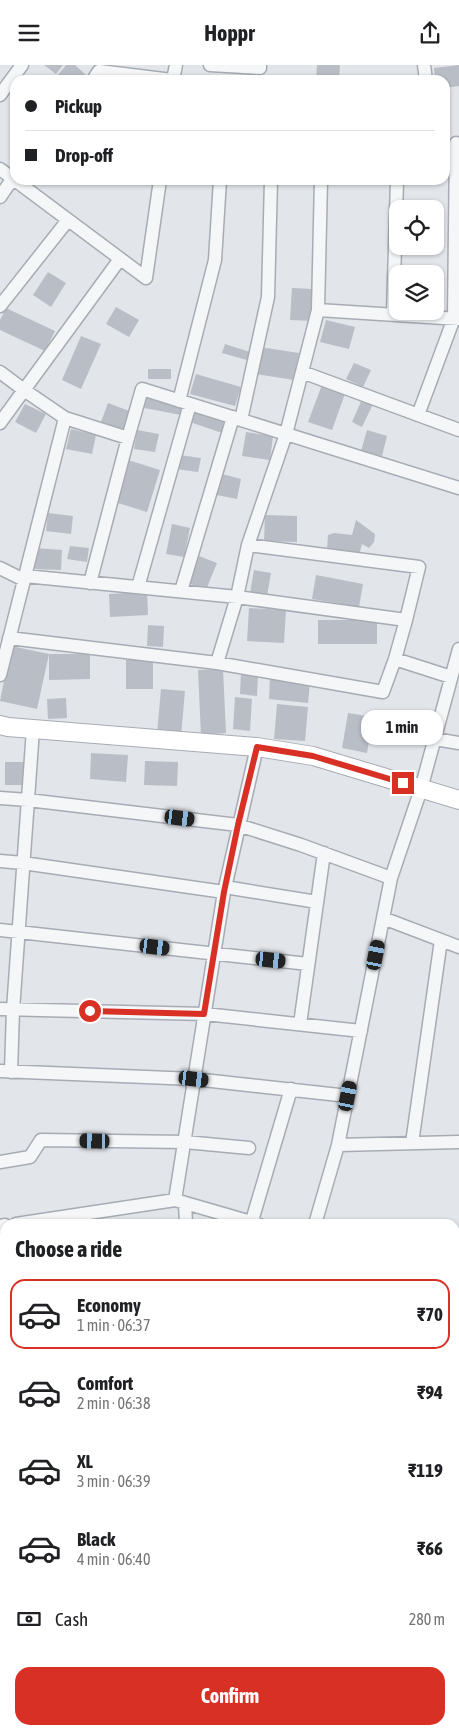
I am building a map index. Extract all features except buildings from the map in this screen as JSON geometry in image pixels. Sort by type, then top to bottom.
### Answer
[{"type":"street","points":[[210,65],[260,68],[260,65]]},
{"type":"street","points":[[96,75],[99,71],[107,68],[146,75]]},
{"type":"street","points":[[0,95],[10,81]]},
{"type":"street","points":[[418,415],[457,318],[453,143]]},
{"type":"street","points":[[0,197],[14,185]]},
{"type":"street","points":[[23,185],[146,278],[159,185]]},
{"type":"street","points":[[138,587],[184,403],[216,260],[220,185]]},
{"type":"street","points":[[181,591],[237,419],[268,297],[271,185]]},
{"type":"street","points":[[217,663],[237,597],[248,545],[286,434],[318,310],[321,185]]},
{"type":"street","points":[[394,265],[397,185]]},
{"type":"street","points":[[0,306],[68,220]]},
{"type":"street","points":[[0,423],[120,259]]},
{"type":"street","points":[[318,310],[389,315]]},
{"type":"street","points":[[444,317],[457,318]]},
{"type":"street","points":[[0,372],[65,418],[128,438]]},
{"type":"street","points":[[302,372],[459,430]]},
{"type":"street","points":[[90,583],[142,389],[459,488]]},
{"type":"street","points":[[0,675],[65,418]]},
{"type":"street","points":[[9,639],[217,663],[383,692],[395,659],[419,567],[248,545]]},
{"type":"street","points":[[0,568],[24,578],[237,597],[406,620]]},
{"type":"street","points":[[316,1219],[338,1145],[391,878],[421,789],[458,657]]},
{"type":"street","points":[[395,659],[451,677]]},
{"type":"street","points":[[0,725],[257,747],[313,756],[459,800]]},
{"type":"street","points":[[33,729],[18,932],[6,1009],[5,1071],[194,1079],[348,1096]]},
{"type":"street","points":[[435,739],[459,743]]},
{"type":"street","points":[[185,1219],[180,1201],[185,1142],[194,1079],[224,890],[257,747]]},
{"type":"street","points":[[0,798],[238,825],[324,853],[391,878]]},
{"type":"street","points":[[300,1024],[324,853]]},
{"type":"street","points":[[0,861],[317,902]]},
{"type":"street","points":[[383,918],[459,947]]},
{"type":"street","points":[[0,930],[308,964]]},
{"type":"street","points":[[412,1143],[441,940]]},
{"type":"street","points":[[6,1009],[204,1014],[361,1031]]},
{"type":"street","points":[[254,1219],[291,1089]]},
{"type":"street","points":[[0,1162],[30,1157],[41,1140],[185,1142],[249,1148]]},
{"type":"street","points":[[338,1145],[459,1142]]},
{"type":"street","points":[[52,1219],[180,1201],[240,1219]]},
{"type":"route","points":[[90,1011],[204,1014],[224,892],[257,747],[313,756],[403,783]]}]
